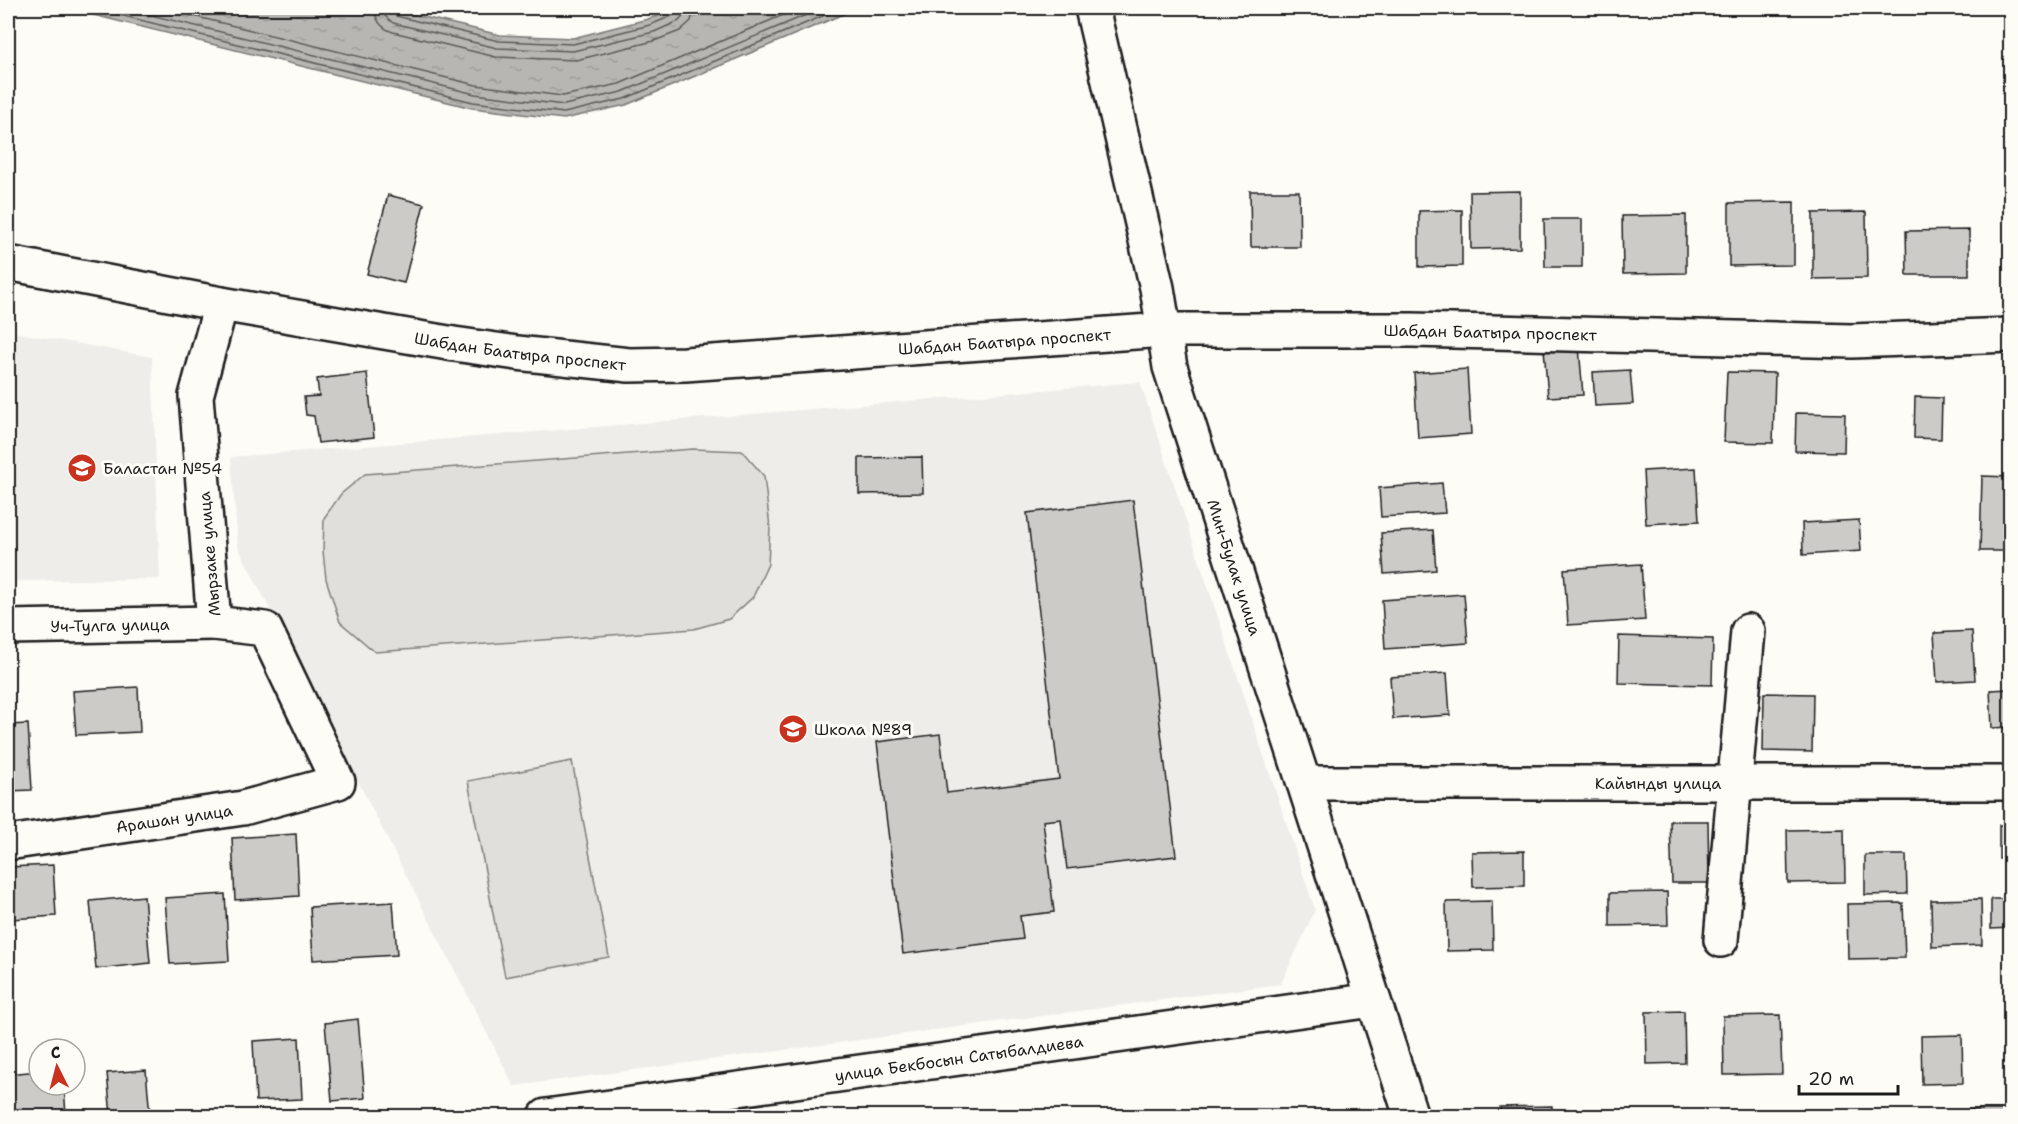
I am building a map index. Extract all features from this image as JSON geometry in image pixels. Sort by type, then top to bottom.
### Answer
[{"type":"street","name":"Мин-Булак улица","points":[[1092,8],[1158,288],[1170,367],[1411,1116]]},
{"type":"street","name":"Шабдан Баатыра проспект","points":[[8,263],[221,304],[454,344],[629,365],[685,364],[1164,330],[1412,330],[1852,341],[2010,335]]},
{"type":"street","name":"Мырзаке улица","points":[[221,304],[196,396],[214,623],[265,629],[338,782]]},
{"type":"street","name":"Уч-Тулга улица","points":[[8,627],[214,623]]},
{"type":"street","points":[[1721,940],[1749,631]]},
{"type":"street","name":"Арашан улица","points":[[8,843],[243,808],[338,782]]},
{"type":"street","name":"Кайынды улица","points":[[1304,783],[2010,783]]},
{"type":"street","name":"улица Бекбосын Сатыбалдиева","points":[[546,1116],[1373,1000]]},
{"type":"shaded area","name":"Баластан №54","points":[[8,331],[152,357],[160,579],[8,581]]},
{"type":"shaded area","name":"Школа №89","points":[[1140,382],[1315,910],[1281,984],[514,1086],[238,547],[231,457]]},
{"type":"shaded area","points":[[693,449],[742,451],[764,476],[770,527],[768,564],[753,597],[729,619],[694,629],[375,652],[340,622],[326,579],[323,551],[324,518],[341,494],[365,474]]},
{"type":"shaded area","points":[[572,761],[609,957],[505,977],[468,781]]},
{"type":"water","points":[[65,8],[386,8],[500,35],[573,38],[648,19],[678,8],[858,8],[626,105],[564,119],[472,108]]},
{"type":"building","points":[[1250,191],[1299,191],[1300,247],[1251,247]]},
{"type":"building","points":[[1520,191],[1520,248],[1471,249],[1470,192]]},
{"type":"building","points":[[388,195],[424,204],[404,283],[367,274]]},
{"type":"building","points":[[1794,202],[1794,265],[1729,266],[1729,203]]},
{"type":"building","points":[[1462,210],[1462,266],[1419,267],[1419,211]]},
{"type":"building","points":[[1866,212],[1867,278],[1813,279],[1813,213]]},
{"type":"building","points":[[1686,215],[1686,273],[1623,274],[1622,216]]},
{"type":"building","points":[[1544,219],[1582,219],[1582,267],[1545,267]]},
{"type":"building","points":[[1969,230],[1969,275],[1907,275],[1906,231]]},
{"type":"building","points":[[1579,347],[1583,395],[1548,397],[1544,349]]},
{"type":"building","points":[[1467,369],[1471,434],[1418,438],[1414,373]]},
{"type":"building","points":[[1630,370],[1633,404],[1595,406],[1593,372]]},
{"type":"building","points":[[1727,372],[1775,373],[1773,443],[1724,442]]},
{"type":"building","points":[[367,373],[374,437],[318,443],[314,416],[306,415],[304,397],[319,396],[317,379]]},
{"type":"building","points":[[1915,397],[1942,398],[1941,439],[1914,438]]},
{"type":"building","points":[[1796,413],[1845,414],[1844,452],[1795,451]]},
{"type":"building","points":[[922,457],[923,493],[859,494],[859,458]]},
{"type":"building","points":[[1696,468],[1699,521],[1646,524],[1643,471]]},
{"type":"building","points":[[1982,476],[2010,477],[2010,551],[1980,551]]},
{"type":"building","points":[[1442,483],[1445,513],[1381,517],[1379,488]]},
{"type":"building","points":[[1133,500],[1176,856],[1067,869],[1061,819],[1043,821],[1054,912],[1020,916],[1023,939],[903,954],[877,742],[940,734],[947,793],[1059,779],[1027,513]]},
{"type":"building","points":[[1859,520],[1861,551],[1803,555],[1802,523]]},
{"type":"building","points":[[1433,530],[1436,570],[1384,574],[1381,533]]},
{"type":"building","points":[[1641,564],[1645,620],[1568,625],[1564,569]]},
{"type":"building","points":[[1464,594],[1468,643],[1385,649],[1382,600]]},
{"type":"building","points":[[1972,631],[1975,680],[1937,682],[1934,633]]},
{"type":"building","points":[[1619,636],[1713,639],[1712,685],[1618,683]]},
{"type":"building","points":[[1447,673],[1450,715],[1393,719],[1390,677]]},
{"type":"building","points":[[138,687],[140,732],[76,735],[73,691]]},
{"type":"building","points":[[2010,689],[2010,727],[1992,728],[1990,690]]},
{"type":"building","points":[[1764,693],[1813,694],[1812,752],[1763,751]]},
{"type":"building","points":[[28,724],[32,790],[8,791],[8,725]]},
{"type":"building","points":[[1670,821],[1708,821],[1709,883],[1672,883]]},
{"type":"building","points":[[1999,825],[2010,825],[2010,859],[1999,859]]},
{"type":"building","points":[[1844,829],[1845,882],[1788,883],[1787,830]]},
{"type":"building","points":[[296,834],[299,896],[235,900],[232,838]]},
{"type":"building","points":[[1524,851],[1524,886],[1473,887],[1472,852]]},
{"type":"building","points":[[1865,855],[1906,855],[1907,894],[1865,895]]},
{"type":"building","points":[[53,865],[56,916],[11,919],[8,867]]},
{"type":"building","points":[[1667,892],[1668,925],[1610,926],[1610,893]]},
{"type":"building","points":[[225,894],[229,961],[170,964],[165,898]]},
{"type":"building","points":[[144,896],[150,963],[96,969],[90,901]]},
{"type":"building","points":[[1981,899],[1982,945],[1932,947],[1931,900]]},
{"type":"building","points":[[1991,899],[2010,899],[2010,928],[1991,929]]},
{"type":"building","points":[[1492,901],[1493,950],[1447,951],[1446,902]]},
{"type":"building","points":[[393,902],[397,955],[313,960],[310,907]]},
{"type":"building","points":[[1903,903],[1905,958],[1848,959],[1847,904]]},
{"type":"building","points":[[1684,1011],[1685,1063],[1647,1064],[1646,1012]]},
{"type":"building","points":[[1780,1015],[1782,1074],[1724,1075],[1723,1016]]},
{"type":"building","points":[[358,1019],[365,1098],[332,1101],[325,1023]]},
{"type":"building","points":[[1962,1035],[1963,1083],[1922,1084],[1921,1036]]},
{"type":"building","points":[[299,1038],[302,1099],[256,1101],[253,1041]]},
{"type":"building","points":[[146,1070],[150,1116],[111,1116],[107,1073]]},
{"type":"building","points":[[27,1072],[27,1097],[65,1097],[66,1116],[8,1116],[8,1074]]},
{"type":"building","points":[[1552,1106],[1552,1116],[1501,1116],[1500,1107]]},
{"type":"building","points":[[1969,1110],[2010,1110],[2010,1116],[1970,1116]]},
{"type":"building","points":[[1741,1112],[1791,1112],[1791,1116],[1741,1116]]},
{"type":"place","name":"Баластан №54","points":[[82,468]]},
{"type":"place","name":"Школа №89","points":[[793,729]]}]
